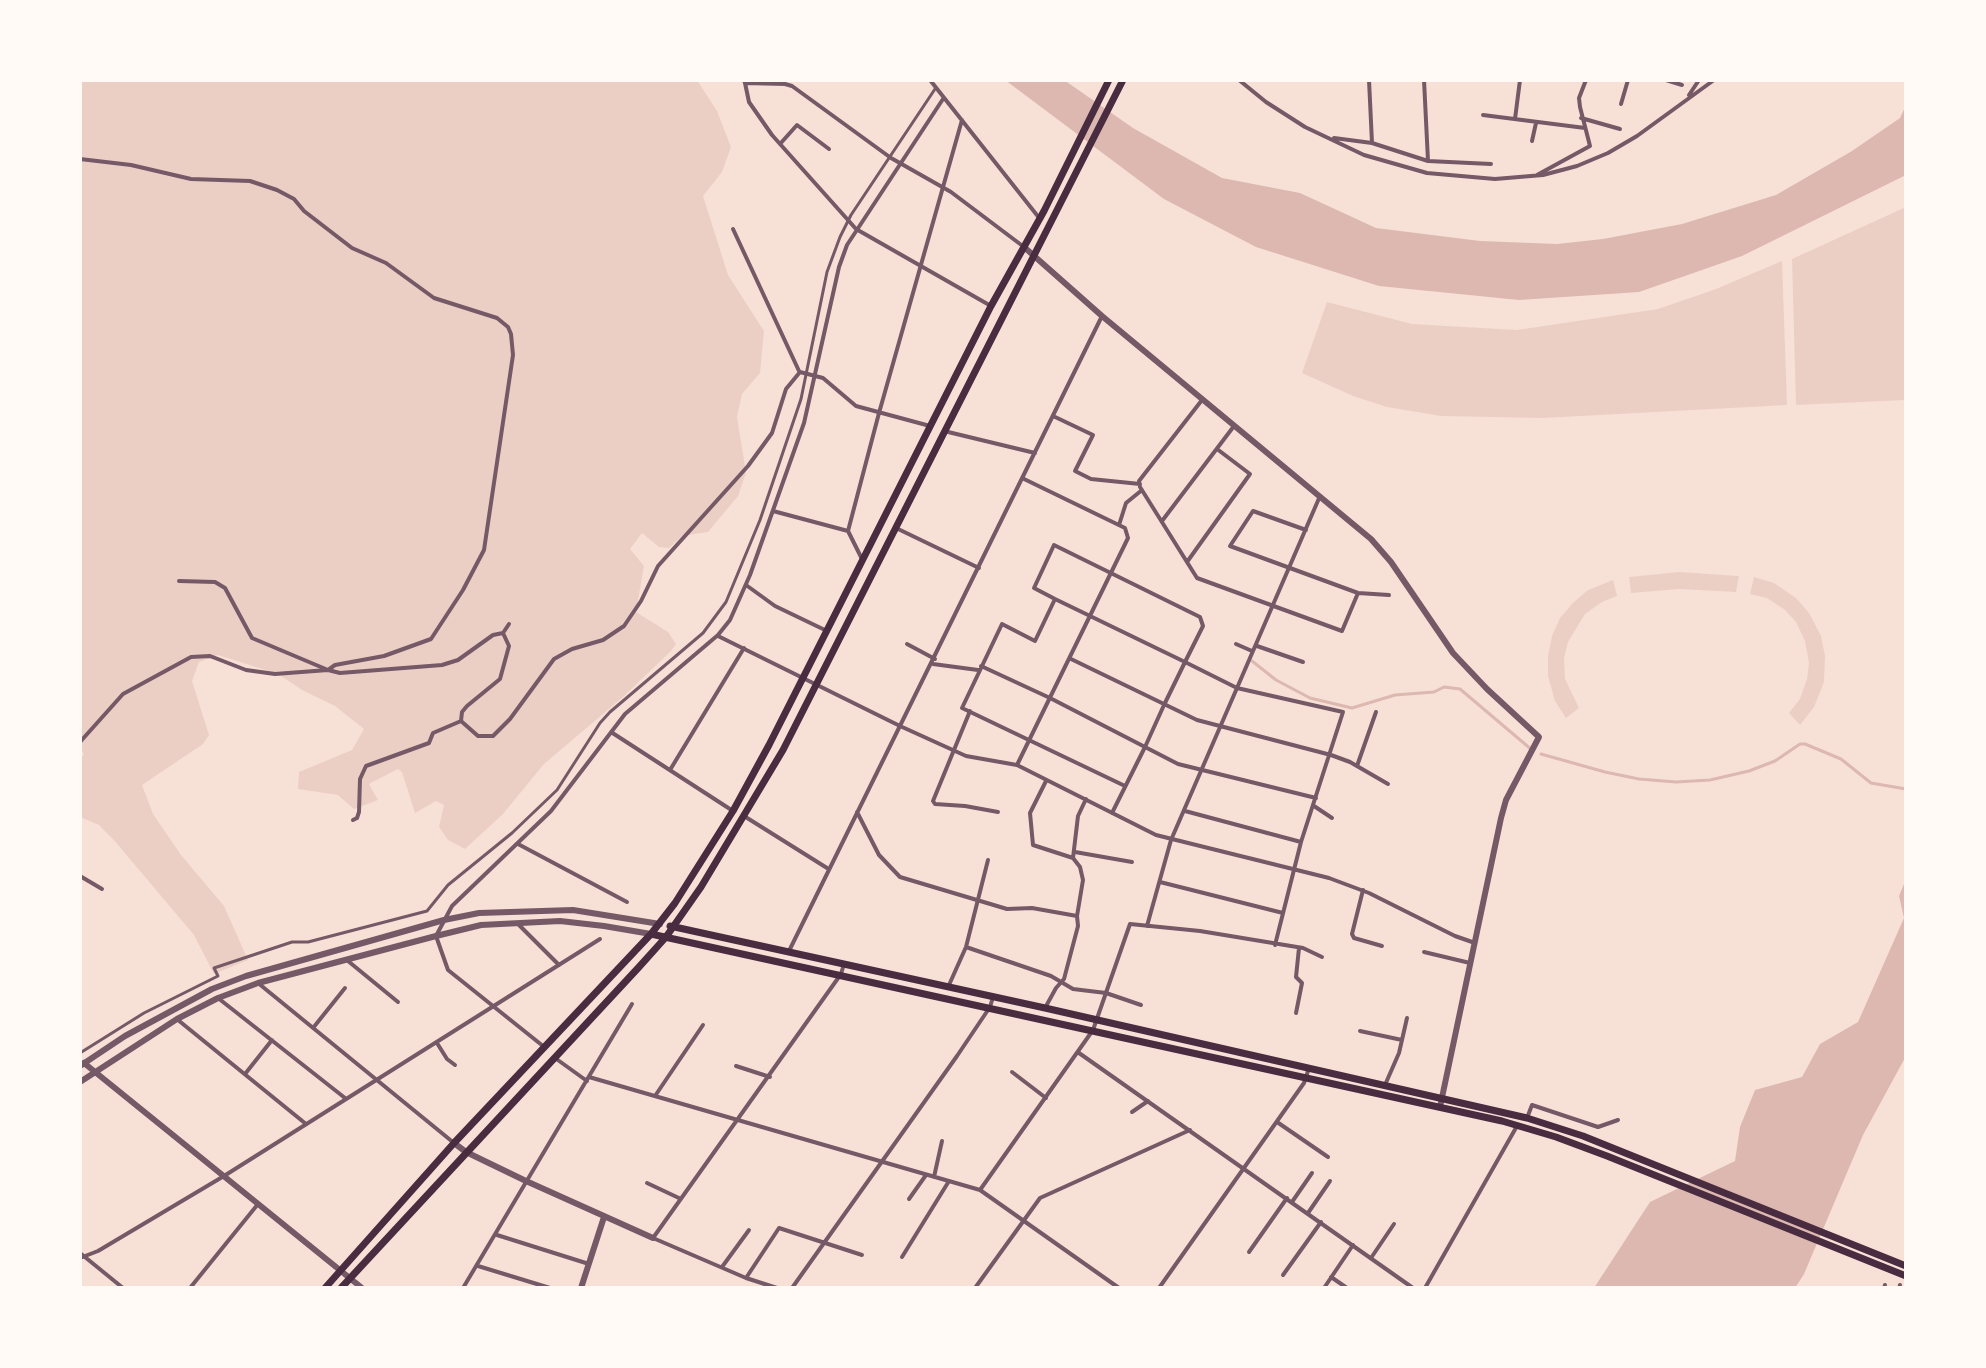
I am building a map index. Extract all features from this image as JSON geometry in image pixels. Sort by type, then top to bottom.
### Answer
[{"type":"highway","points":[[325,1288],[454,1143],[660,924],[733,811],[1109,80]]},
{"type":"highway","points":[[341,1288],[666,937],[701,887],[816,685],[1123,80]]},
{"type":"highway","points":[[660,924],[1385,1085],[1607,1156],[1892,1265],[1906,1266]]},
{"type":"highway","points":[[651,934],[1307,1078],[1527,1118],[1612,1148],[1892,1265],[1906,1276]]},
{"type":"street","points":[[930,80],[1042,215]]},
{"type":"street","points":[[1239,80],[1305,127],[1364,155],[1427,173],[1495,179],[1535,176],[1577,166],[1608,153],[1714,80]]},
{"type":"street","points":[[1369,80],[1372,143]]},
{"type":"street","points":[[1424,80],[1428,161]]},
{"type":"street","points":[[1515,119],[1520,80]]},
{"type":"street","points":[[1535,176],[1590,146],[1581,118],[1579,98],[1585,81],[1574,80]]},
{"type":"street","points":[[1621,104],[1628,80]]},
{"type":"street","points":[[1666,80],[1682,85]]},
{"type":"street","points":[[1684,100],[1699,80]]},
{"type":"street","points":[[991,306],[856,229],[780,144],[749,102],[744,82],[792,86],[891,158],[951,192],[1034,253],[1102,316],[1371,539],[1391,562],[1453,653],[1539,737],[1506,800],[1441,1103]]},
{"type":"street","points":[[80,1053],[144,1013],[218,976],[214,968],[292,942],[308,942],[427,911],[448,885],[512,833],[557,790],[600,723],[635,689],[703,633],[726,602],[760,520],[808,374],[827,272],[849,219],[935,89]]},
{"type":"street","points":[[545,1048],[448,970],[436,936],[452,906],[563,798],[610,731],[645,695],[718,635],[730,620],[746,585],[804,423],[839,267],[856,229],[943,99]]},
{"type":"street","points":[[1483,115],[1585,128]]},
{"type":"street","points":[[1581,118],[1620,129]]},
{"type":"street","points":[[863,561],[848,531],[962,120]]},
{"type":"street","points":[[1532,141],[1536,123]]},
{"type":"street","points":[[780,144],[797,125],[829,149]]},
{"type":"street","points":[[1332,138],[1372,143],[1428,161],[1491,164]]},
{"type":"street","points":[[80,159],[131,165],[191,179],[250,181],[277,190],[294,199],[311,217],[352,248],[386,263],[434,298],[497,318],[508,327],[513,355],[489,525],[479,563],[435,635],[427,642],[362,662],[335,665],[328,670],[265,673],[246,670],[210,656],[191,657],[158,672],[123,694],[80,742]]},
{"type":"street","points":[[733,229],[800,372]]},
{"type":"street","points":[[789,951],[1102,316]]},
{"type":"street","points":[[800,372],[823,378],[856,406],[930,426]]},
{"type":"street","points":[[461,721],[478,736],[493,736],[510,719],[554,659],[572,649],[603,640],[624,626],[641,601],[658,566],[748,466],[772,433],[786,389],[800,372]]},
{"type":"street","points":[[1203,398],[1139,481],[1161,522],[1201,581],[1342,631],[1358,593]]},
{"type":"street","points":[[1053,416],[1093,435],[1075,471],[1091,479],[1141,487]]},
{"type":"street","points":[[1161,522],[1235,425]]},
{"type":"street","points":[[944,431],[1035,453]]},
{"type":"street","points":[[1187,562],[1250,474],[1217,449]]},
{"type":"street","points":[[1017,765],[1128,538],[1125,528],[1022,478]]},
{"type":"street","points":[[1119,525],[1126,503],[1141,487]]},
{"type":"street","points":[[1147,926],[1171,840],[1320,496]]},
{"type":"street","points":[[773,511],[848,531]]},
{"type":"street","points":[[1306,530],[1253,511],[1230,546],[1358,593],[1389,595]]},
{"type":"street","points":[[896,528],[979,568]]},
{"type":"street","points":[[1112,813],[1145,747],[1164,705],[1185,662],[1203,626],[1200,617],[1054,545],[1034,588],[1091,617],[1185,662],[1237,688],[1343,712],[1301,842],[1275,945]]},
{"type":"street","points":[[179,581],[215,582],[225,588],[252,638],[340,673],[442,665],[458,660],[496,633],[503,633]]},
{"type":"street","points":[[746,585],[775,606],[827,631]]},
{"type":"street","points":[[1055,599],[1035,641],[1002,624],[962,708],[1125,786]]},
{"type":"street","points":[[503,633],[509,624]]},
{"type":"street","points":[[461,721],[462,712],[467,706],[500,679],[509,646],[503,633]]},
{"type":"street","points":[[718,635],[966,756],[1017,765],[1171,840],[1295,869],[1363,890],[1475,943]]},
{"type":"street","points":[[907,644],[934,661],[980,668],[1050,698],[1178,764],[1316,798]]},
{"type":"street","points":[[1236,644],[1303,662]]},
{"type":"street","points":[[670,770],[744,648]]},
{"type":"street","points":[[1071,659],[1164,705],[1220,728],[1331,755],[1388,784]]},
{"type":"street","points":[[970,711],[933,801],[935,804],[998,812]]},
{"type":"street","points":[[1357,766],[1376,712]]},
{"type":"street","points":[[353,820],[359,812],[361,775],[366,766],[424,747],[435,732],[461,721]]},
{"type":"street","points":[[610,731],[733,811]]},
{"type":"street","points":[[1046,781],[1030,813],[1033,845],[1074,855],[1132,862]]},
{"type":"street","points":[[1045,1008],[1064,979],[1073,954],[1083,880],[1074,855],[1078,816],[1086,799]]},
{"type":"street","points":[[1313,806],[1332,818]]},
{"type":"street","points":[[1185,811],[1301,842]]},
{"type":"street","points":[[857,812],[879,855],[900,877],[1007,909],[1032,908],[1077,916]]},
{"type":"street","points":[[744,816],[828,868]]},
{"type":"street","points":[[518,844],[627,902]]},
{"type":"street","points":[[948,987],[966,947],[988,860]]},
{"type":"street","points":[[80,876],[102,889]]},
{"type":"street","points":[[1160,882],[1283,913]]},
{"type":"street","points":[[1363,890],[1352,934],[1354,938],[1382,946]]},
{"type":"street","points":[[362,1288],[95,1072],[82,1065],[125,1036],[212,989],[246,976],[444,920],[479,913],[573,910],[660,924]]},
{"type":"street","points":[[516,922],[559,965]]},
{"type":"street","points":[[80,1082],[177,1019],[218,998],[258,983],[346,959],[481,925],[516,922],[586,923],[651,934]]},
{"type":"street","points":[[980,1190],[1093,1030],[1130,924],[1200,931],[1299,948],[1322,957]]},
{"type":"street","points":[[81,1255],[98,1251],[224,1176],[600,939]]},
{"type":"street","points":[[966,947],[1051,976],[1073,989],[1106,993],[1141,1005]]},
{"type":"street","points":[[1296,1013],[1302,983],[1296,977],[1299,948]]},
{"type":"street","points":[[1424,952],[1470,963]]},
{"type":"street","points":[[346,959],[398,1002]]},
{"type":"street","points":[[653,1238],[770,1077],[841,974],[844,964]]},
{"type":"street","points":[[258,983],[466,1152],[604,1217],[746,1278],[777,1288]]},
{"type":"street","points":[[313,1028],[345,988]]},
{"type":"street","points":[[792,1288],[990,1007],[993,997]]},
{"type":"street","points":[[218,998],[346,1099]]},
{"type":"street","points":[[463,1288],[632,1004]]},
{"type":"street","points":[[1385,1085],[1407,1018]]},
{"type":"street","points":[[177,1019],[306,1124]]},
{"type":"street","points":[[655,1096],[703,1025]]},
{"type":"street","points":[[1360,1031],[1402,1040]]},
{"type":"street","points":[[245,1074],[272,1040]]},
{"type":"street","points":[[437,1043],[455,1065]]},
{"type":"street","points":[[1079,1053],[1413,1288]]},
{"type":"street","points":[[555,1058],[588,1079],[980,1190],[1119,1288]]},
{"type":"street","points":[[736,1066],[770,1077]]},
{"type":"street","points":[[1159,1288],[1245,1169],[1307,1078],[1309,1068]]},
{"type":"street","points":[[1012,1072],[1046,1098]]},
{"type":"street","points":[[1132,1112],[1148,1101]]},
{"type":"street","points":[[1527,1118],[1532,1105],[1598,1127],[1618,1120]]},
{"type":"street","points":[[1277,1122],[1328,1157]]},
{"type":"street","points":[[1425,1288],[1517,1126]]},
{"type":"street","points":[[975,1288],[1040,1198],[1190,1130]]},
{"type":"street","points":[[934,1177],[942,1141]]},
{"type":"street","points":[[1249,1252],[1312,1173]]},
{"type":"street","points":[[909,1199],[926,1175]]},
{"type":"street","points":[[902,1257],[949,1181]]},
{"type":"street","points":[[1308,1213],[1330,1181]]},
{"type":"street","points":[[647,1183],[681,1199]]},
{"type":"street","points":[[190,1288],[258,1204]]},
{"type":"street","points":[[581,1288],[604,1217]]},
{"type":"street","points":[[1283,1275],[1321,1222]]},
{"type":"street","points":[[1371,1258],[1394,1224]]},
{"type":"street","points":[[746,1278],[779,1228],[862,1255]]},
{"type":"street","points":[[722,1267],[749,1230]]},
{"type":"street","points":[[497,1235],[589,1264]]},
{"type":"street","points":[[1324,1288],[1353,1245]]},
{"type":"street","points":[[81,1255],[123,1288]]},
{"type":"street","points":[[478,1266],[550,1288]]},
{"type":"street","points":[[1331,1277],[1347,1288]]},
{"type":"shaded area","points":[[80,80],[697,80],[717,111],[731,147],[722,172],[703,196],[728,275],[764,331],[760,373],[742,394],[737,417],[746,473],[738,496],[708,532],[682,536],[669,548],[659,547],[642,533],[630,549],[644,566],[636,612],[668,632],[676,644],[623,697],[544,764],[503,814],[465,849],[448,840],[439,827],[444,805],[436,801],[415,813],[402,772],[398,769],[369,784],[378,800],[354,809],[338,795],[298,789],[299,772],[352,750],[364,729],[335,706],[278,674],[218,655],[199,662],[192,681],[209,735],[203,744],[142,785],[153,814],[181,855],[224,906],[248,960],[214,974],[194,935],[113,839],[99,825],[80,817],[80,759],[84,754],[80,748]]},
{"type":"shaded area","points":[[1005,80],[1064,80],[1133,128],[1222,178],[1300,193],[1376,228],[1480,241],[1557,244],[1603,239],[1682,224],[1776,195],[1852,151],[1900,118],[1906,105],[1906,175],[1742,256],[1639,292],[1519,300],[1379,286],[1256,247],[1164,199]]},
{"type":"shaded area","points":[[1906,207],[1906,400],[1796,405],[1792,259]]},
{"type":"shaded area","points":[[1782,261],[1787,405],[1543,418],[1441,416],[1387,407],[1353,396],[1302,373],[1327,302],[1412,324],[1517,330],[1658,309]]},
{"type":"shaded area","points":[[1679,572],[1739,576],[1736,592],[1679,589],[1631,593],[1629,577]]},
{"type":"shaded area","points":[[1754,577],[1774,583],[1796,598],[1809,613],[1821,636],[1825,656],[1824,682],[1814,707],[1800,725],[1789,713],[1800,699],[1807,679],[1809,663],[1805,641],[1796,622],[1785,610],[1767,598],[1750,594]]},
{"type":"shaded area","points":[[1613,580],[1617,596],[1585,614],[1568,642],[1564,658],[1565,679],[1579,708],[1566,718],[1555,701],[1548,676],[1552,636],[1560,618],[1573,603],[1588,590]]},
{"type":"shaded area","points":[[1906,879],[1906,1056],[1863,1135],[1804,1274],[1795,1288],[1594,1288],[1650,1202],[1735,1161],[1740,1127],[1755,1090],[1802,1077],[1820,1044],[1858,1022],[1904,918],[1899,896]]},
{"type":"waterway","points":[[1252,661],[1276,680],[1310,698],[1352,708],[1395,695],[1434,692],[1444,687],[1460,689],[1532,750]]},
{"type":"waterway","points":[[1541,754],[1605,772],[1676,782],[1710,780],[1749,771],[1805,744],[1841,759],[1871,783],[1906,789]]}]
